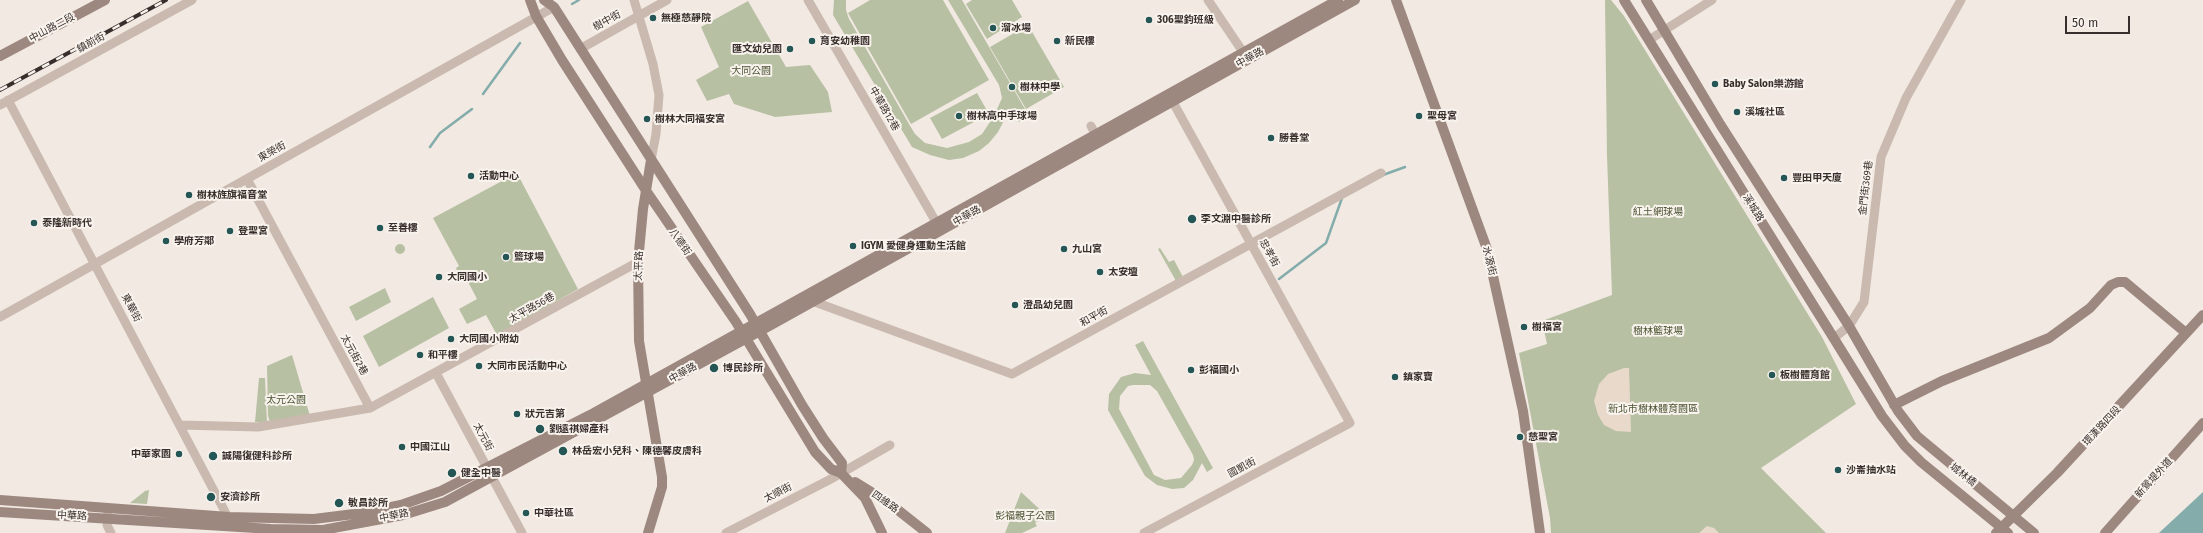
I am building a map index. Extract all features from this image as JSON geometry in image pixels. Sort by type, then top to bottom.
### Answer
[{"type":"street","name":"中山路二段","points":[[0,56],[105,0]]},
{"type":"street","name":"鎮前街","points":[[4,102],[192,0]]},
{"type":"street","name":"八德街","points":[[531,0],[536,16],[647,192],[743,334],[815,452],[831,470],[841,473],[865,498],[882,533]]},
{"type":"street","name":"八德街","points":[[544,0],[554,6],[757,326],[802,405],[823,438],[842,463],[841,473]]},
{"type":"street","name":"太平路","points":[[634,0],[653,64],[659,95],[656,134],[651,160],[638,262],[639,341],[662,477],[662,486],[648,533]]},
{"type":"street","name":"樹中街","points":[[580,49],[667,0]]},
{"type":"street","name":"中華路12巷","points":[[808,0],[939,226]]},
{"type":"street","points":[[1208,0],[1246,56]]},
{"type":"street","name":"中華路","points":[[1246,56],[1338,0]]},
{"type":"street","name":"中華路","points":[[0,500],[108,513],[230,521],[323,530],[396,517],[445,502],[489,473],[647,388],[939,226],[1095,134],[1170,98],[1246,56],[1355,0]]},
{"type":"street","name":"水源街","points":[[1396,0],[1487,249],[1523,411],[1540,533]]},
{"type":"street","name":"溪城路","points":[[1624,0],[1882,416]]},
{"type":"street","name":"溪城路","points":[[1646,0],[1720,124],[1849,326],[1896,408]]},
{"type":"street","points":[[1649,40],[1712,0]]},
{"type":"street","name":"金門街369巷","points":[[1834,338],[1849,326],[1864,302],[1880,157],[1906,98],[1960,0]]},
{"type":"street","name":"東榮街","points":[[0,317],[554,6]]},
{"type":"street","name":"忠孝街","points":[[1170,98],[1350,423]]},
{"type":"street","name":"東華街","points":[[4,102],[95,264],[181,425],[230,521]]},
{"type":"street","name":"和平街","points":[[810,298],[1012,374],[1381,173]]},
{"type":"street","name":"太元街2巷","points":[[247,179],[370,408]]},
{"type":"street","name":"太平路56巷","points":[[436,373],[638,262]]},
{"type":"street","points":[[1896,408],[1942,381],[2048,338],[2090,308],[2111,285],[2118,282],[2125,282],[2186,334]]},
{"type":"street","name":"環漢路四段","points":[[1996,533],[2057,473],[2203,315]]},
{"type":"street","points":[[181,425],[258,426],[370,408],[436,373]]},
{"type":"street","name":"太元街","points":[[436,373],[522,533]]},
{"type":"street","name":"城林橋","points":[[1896,408],[1917,436],[2034,533]]},
{"type":"street","name":"城林橋","points":[[1882,416],[1905,446],[1921,462],[2008,533]]},
{"type":"street","name":"國凱街","points":[[1144,533],[1350,423]]},
{"type":"street","name":"新鶯堤外道","points":[[2105,533],[2203,423]]},
{"type":"street","name":"太順街","points":[[726,533],[841,473],[890,445]]},
{"type":"street","name":"四維路","points":[[841,473],[889,503],[927,533]]},
{"type":"street","name":"中華路","points":[[0,512],[108,513]]},
{"type":"street","points":[[108,513],[106,525],[111,533]]},
{"type":"green space","points":[[834,0],[846,0],[846,10],[849,19],[915,134],[925,143],[947,148],[969,142],[982,134],[994,116],[1002,98],[999,85],[948,0],[962,0],[1029,116],[1019,122],[1010,109],[998,132],[989,143],[979,151],[963,158],[949,160],[930,155],[912,147],[833,15]]},
{"type":"green space","points":[[870,0],[943,0],[989,80],[911,124],[848,13]]},
{"type":"green space","name":"溜冰場","points":[[972,0],[1012,0],[1022,17],[987,39],[966,4]]},
{"type":"green space","name":"新北市樹林體育園區","points":[[1605,0],[1611,0],[1624,16],[1822,337],[1856,404],[1761,468],[1826,533],[1551,533],[1550,518],[1519,353],[1547,344],[1542,321],[1612,295],[1607,156]]},
{"type":"green space","name":"大同公園","points":[[748,1],[786,67],[810,65],[828,92],[832,112],[775,117],[734,104],[729,94],[707,101],[696,80],[719,67],[701,27]]},
{"type":"green space","points":[[1028,25],[1064,87],[1026,109],[990,47]]},
{"type":"green space","name":"樹林高中手球場","points":[[977,93],[989,114],[942,139],[930,118]]},
{"type":"green space","points":[[517,173],[578,289],[497,335],[486,315],[467,324],[459,309],[477,299],[465,276],[460,278],[456,268],[459,266],[433,218]]},
{"type":"green space","points":[[398,244],[402,244],[404,245],[404,253],[398,254],[395,251],[395,247]]},
{"type":"green space","points":[[1160,248],[1169,262],[1174,260],[1183,277],[1176,281],[1158,249]]},
{"type":"green space","points":[[385,288],[391,302],[356,321],[349,307]]},
{"type":"green space","points":[[433,297],[449,328],[379,367],[363,336]]},
{"type":"green space","points":[[1143,341],[1213,468],[1207,472],[1202,463],[1193,480],[1184,488],[1172,489],[1157,485],[1145,476],[1108,410],[1109,394],[1121,377],[1135,373],[1151,375],[1135,345]],"holes":[[[1150,385],[1157,391],[1193,455],[1194,460],[1192,465],[1181,478],[1165,480],[1154,475],[1119,409],[1120,396],[1128,386]]]},
{"type":"green space","name":"太元公園","points":[[292,355],[310,416],[270,422],[268,416],[267,366]]},
{"type":"green space","points":[[259,378],[265,378],[267,423],[255,422]]},
{"type":"green space","points":[[149,490],[147,504],[130,503],[145,491]]},
{"type":"green space","name":"彭福親子公園","points":[[1021,492],[1047,516],[1035,523],[1037,526],[1022,533],[1005,533]]},
{"type":"shaded area","points":[[1624,368],[1629,368],[1631,432],[1616,431],[1604,425],[1598,415],[1594,401],[1599,384],[1608,374]]},
{"type":"shaded area","points":[[1707,526],[1714,528],[1719,533],[1699,533]]},
{"type":"water","points":[[2203,492],[2203,533],[2159,533],[2160,532]]},
{"type":"waterway","points":[[572,4],[579,0]]},
{"type":"waterway","points":[[483,94],[520,43]]},
{"type":"waterway","points":[[430,147],[440,133],[472,109]]},
{"type":"waterway","points":[[1383,175],[1405,167]]},
{"type":"waterway","points":[[1279,279],[1326,243],[1342,198]]},
{"type":"railway","points":[[0,90],[166,0]]},
{"type":"place","name":"無極慈靜院","points":[[653,18]]},
{"type":"place","name":"306聖鈞班級","points":[[1149,20]]},
{"type":"place","name":"溜冰場","points":[[993,28]]},
{"type":"place","name":"育安幼稚園","points":[[812,41]]},
{"type":"place","name":"新民樓","points":[[1057,41]]},
{"type":"place","name":"匯文幼兒園","points":[[790,49]]},
{"type":"place","name":"Baby Salon樂游館","points":[[1715,84]]},
{"type":"place","name":"樹林中學","points":[[1012,87]]},
{"type":"place","name":"溪城社區","points":[[1737,112]]},
{"type":"place","name":"樹林高中手球場","points":[[959,116]]},
{"type":"place","name":"聖母宮","points":[[1419,116]]},
{"type":"place","name":"樹林大同福安宮","points":[[647,119]]},
{"type":"place","name":"勝善堂","points":[[1271,138]]},
{"type":"place","name":"活動中心","points":[[471,176]]},
{"type":"place","name":"豐田甲天廈","points":[[1784,178]]},
{"type":"place","name":"樹林旌旗福音堂","points":[[189,195]]},
{"type":"place","name":"李文淵中醫診所","points":[[1192,219]]},
{"type":"place","name":"泰隆新時代","points":[[34,223]]},
{"type":"place","name":"至善樓","points":[[380,228]]},
{"type":"place","name":"登聖宮","points":[[230,231]]},
{"type":"place","name":"學府芳鄰","points":[[166,241]]},
{"type":"place","name":"IGYM 愛健身運動生活館","points":[[853,246]]},
{"type":"place","name":"九山宮","points":[[1064,249]]},
{"type":"place","name":"籃球場","points":[[506,257]]},
{"type":"place","name":"太安壇","points":[[1100,272]]},
{"type":"place","name":"大同國小","points":[[439,277]]},
{"type":"place","name":"澄品幼兒園","points":[[1015,305]]},
{"type":"place","name":"樹福宮","points":[[1524,327]]},
{"type":"place","name":"大同國小附幼","points":[[451,339]]},
{"type":"place","name":"和平樓","points":[[420,355]]},
{"type":"place","name":"大同市民活動中心","points":[[479,366]]},
{"type":"place","name":"博民診所","points":[[714,368]]},
{"type":"place","name":"彭福國小","points":[[1191,370]]},
{"type":"place","name":"板樹體育館","points":[[1772,375]]},
{"type":"place","name":"鎮家寶","points":[[1395,377]]},
{"type":"place","name":"狀元吉第","points":[[517,414]]},
{"type":"place","name":"劉遠祺婦產科","points":[[540,429]]},
{"type":"place","name":"慈聖宮","points":[[1520,437]]},
{"type":"place","name":"中國江山","points":[[402,447]]},
{"type":"place","name":"林岳宏小兒科、陳德馨皮膚科","points":[[563,451]]},
{"type":"place","name":"中華家園","points":[[179,454]]},
{"type":"place","name":"誠陽復健科診所","points":[[213,456]]},
{"type":"place","name":"沙崙抽水站","points":[[1838,470]]},
{"type":"place","name":"健全中醫","points":[[452,473]]},
{"type":"place","name":"安濟診所","points":[[211,497]]},
{"type":"place","name":"敏昌診所","points":[[339,503]]},
{"type":"place","name":"中華社區","points":[[526,513]]},
{"type":"park label","name":"紅土網球場","points":[[1658,212]]},
{"type":"park label","name":"樹林籃球場","points":[[1658,331]]}]
